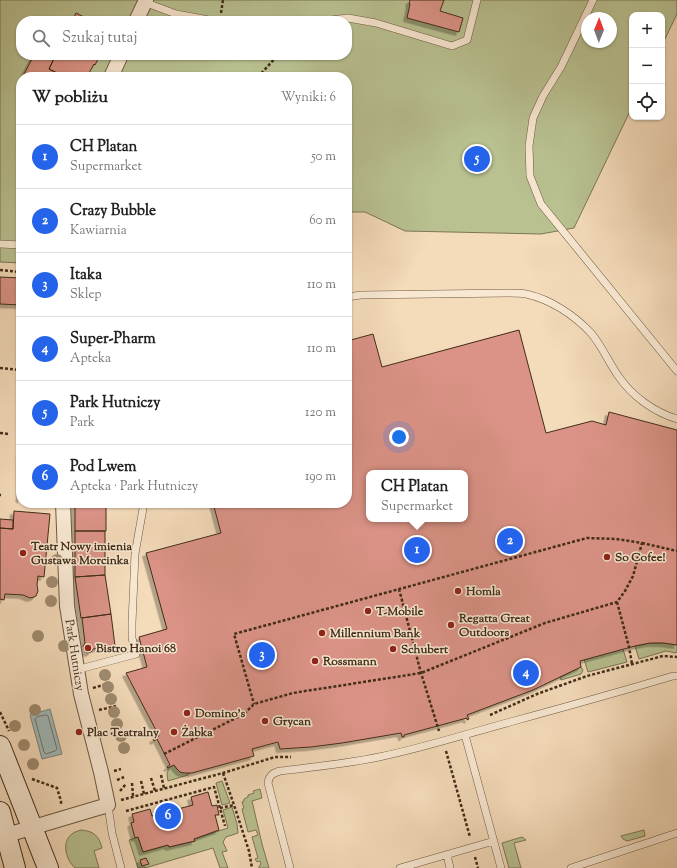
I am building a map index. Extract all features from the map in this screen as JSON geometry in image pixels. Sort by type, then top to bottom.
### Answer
[{"type":"main road","points":[[5,740],[48,868]]},
{"type":"main road","points":[[0,812],[15,868]]},
{"type":"street","points":[[138,16],[145,1]]},
{"type":"street","points":[[113,72],[119,60]]},
{"type":"street","name":"Park Hutniczy","points":[[63,508],[67,606],[76,670],[80,694],[101,772],[108,805]]},
{"type":"street","points":[[7,835],[108,805]]},
{"type":"lane","points":[[352,19],[376,23],[452,46],[467,40],[477,0]]},
{"type":"lane","points":[[593,0],[561,68],[533,118],[529,146],[530,176],[541,204],[677,370]]},
{"type":"lane","points":[[145,1],[176,14],[187,16]]},
{"type":"lane","points":[[0,244],[16,245]]},
{"type":"lane","points":[[352,296],[508,293],[527,295],[545,300],[562,308],[591,333],[628,389],[656,410],[677,419]]},
{"type":"lane","points":[[76,670],[136,654],[132,638],[135,554],[143,508]]},
{"type":"lane","points":[[290,868],[268,783],[269,777],[274,772],[362,761],[403,752],[677,676]]},
{"type":"lane","points":[[465,735],[501,868]]},
{"type":"lane","points":[[108,805],[112,833],[121,868]]},
{"type":"lane","points":[[571,868],[677,833]]},
{"type":"lane","points":[[400,868],[494,841]]},
{"type":"lane","points":[[447,855],[450,868]]},
{"type":"path","points":[[221,14],[223,0]]},
{"type":"path","points":[[263,72],[273,60]]},
{"type":"path","points":[[0,270],[16,272]]},
{"type":"path","points":[[0,368],[16,370]]},
{"type":"path","points":[[0,433],[9,434]]},
{"type":"path","points":[[254,704],[234,634],[587,538],[616,539],[677,551]]},
{"type":"path","points":[[164,754],[244,714],[254,704],[293,693],[421,673],[545,623],[617,602],[633,576],[642,543]]},
{"type":"path","points":[[399,589],[421,673],[437,726]]},
{"type":"path","points":[[617,602],[632,664]]},
{"type":"path","points":[[483,718],[537,694],[587,676],[663,656],[677,657]]},
{"type":"path","points":[[91,688],[110,683]]},
{"type":"path","points":[[102,710],[116,706]]},
{"type":"path","points":[[0,712],[5,740]]},
{"type":"path","points":[[107,734],[123,731]]},
{"type":"path","points":[[443,741],[478,868]]},
{"type":"path","points":[[108,805],[133,796],[223,773],[275,757],[298,757]]},
{"type":"path","points":[[114,771],[121,769]]},
{"type":"path","points":[[223,773],[249,851],[252,868]]},
{"type":"path","points":[[30,775],[33,780],[57,788],[61,801]]},
{"type":"path","points":[[161,775],[164,788]]},
{"type":"path","points":[[117,780],[124,777]]},
{"type":"path","points":[[151,778],[154,791]]},
{"type":"path","points":[[141,781],[144,794]]},
{"type":"path","points":[[132,783],[133,796]]},
{"type":"path","points":[[122,790],[126,784]]},
{"type":"path","points":[[126,811],[214,787],[225,826]]},
{"type":"path","points":[[220,808],[234,805]]},
{"type":"green space","points":[[0,0],[677,0],[677,14],[665,39],[665,12],[629,12],[629,113],[574,228],[541,234],[405,231],[365,212],[352,212],[352,72],[16,72],[16,263],[0,262]]},
{"type":"green space","points":[[650,643],[677,645],[677,652],[666,651],[639,659],[635,646]]},
{"type":"green space","points":[[623,649],[627,662],[588,672],[584,659]]},
{"type":"green space","points":[[581,667],[583,670],[581,674],[561,680],[560,677]]},
{"type":"green space","points":[[174,765],[181,772],[190,773],[168,781],[168,768]]},
{"type":"green space","points":[[222,781],[230,803],[222,805],[216,783]]},
{"type":"green space","points":[[260,789],[262,798],[252,801],[269,868],[259,868],[261,864],[260,861],[257,862],[255,859],[258,858],[252,837],[258,835],[256,830],[248,832],[242,809],[244,808],[242,802],[244,799],[248,797],[248,795],[254,793],[253,791]]},
{"type":"green space","points":[[232,807],[238,833],[226,837],[223,842],[227,851],[222,852],[228,868],[220,868],[213,848],[145,868],[138,868],[129,840],[138,837],[143,852],[168,845],[169,847],[195,841],[194,839],[228,828],[223,810]]},
{"type":"green space","points":[[81,830],[93,833],[99,840],[102,848],[94,851],[99,868],[75,868],[67,856],[66,846],[69,837],[73,833]]},
{"type":"green space","points":[[644,830],[645,836],[627,841],[621,836]]},
{"type":"green space","points":[[522,837],[526,840],[514,843],[521,868],[509,868],[502,843]]},
{"type":"water","points":[[50,709],[62,754],[42,759],[30,715]]},
{"type":"building","points":[[410,0],[444,0],[440,11],[463,18],[459,32],[407,18]]},
{"type":"building","points":[[76,13],[82,16],[74,16]]},
{"type":"building","points":[[31,60],[53,60],[49,69],[55,72],[25,72]]},
{"type":"building","points":[[54,60],[98,60],[90,72],[55,72],[49,69]]},
{"type":"building","points":[[0,277],[16,278],[16,305],[0,304]]},
{"type":"building","points":[[519,330],[546,433],[592,421],[606,425],[609,412],[677,430],[677,645],[650,643],[580,661],[581,667],[533,690],[467,715],[469,719],[467,720],[467,718],[404,735],[404,737],[402,737],[401,733],[342,743],[280,749],[278,742],[252,749],[254,756],[192,773],[180,772],[174,765],[168,768],[167,767],[170,765],[157,739],[154,741],[153,739],[159,736],[126,673],[147,667],[139,637],[167,629],[146,553],[221,533],[214,508],[352,508],[352,340],[373,334],[382,367]]},
{"type":"building","points":[[75,508],[106,508],[106,531],[75,531]]},
{"type":"building","name":"Teatr Nowy imienia Gustawa Morcinka","points":[[14,511],[50,514],[44,577],[38,576],[38,591],[36,596],[30,598],[23,595],[5,594],[4,600],[0,599],[0,528],[13,529]]},
{"type":"building","points":[[0,519],[13,520],[13,529],[0,528]]},
{"type":"building","points":[[75,531],[105,531],[105,575],[75,577]]},
{"type":"building","points":[[105,575],[111,614],[81,618],[75,577]]},
{"type":"building","points":[[111,614],[115,646],[93,649],[91,652],[87,653],[83,646],[85,643],[82,618]]},
{"type":"building","points":[[208,792],[212,806],[217,805],[219,815],[215,815],[219,830],[194,839],[195,841],[169,847],[168,845],[143,852],[138,837],[135,838],[131,823],[134,822],[132,814],[150,809],[152,816],[193,805],[191,797]]},
{"type":"building","points":[[146,858],[149,864],[142,866],[140,860]]},
{"type":"place","name":"Park Hutniczy","points":[[477,159]]},
{"type":"place","name":"Crazy Bubble","points":[[510,541]]},
{"type":"place","name":"CH Platan","points":[[417,550]]},
{"type":"place","name":"Teatr Nowy imienia Gustawa Morcinka","points":[[23,553]]},
{"type":"place","name":"So Cofee!","points":[[607,557]]},
{"type":"place","name":"Homla","points":[[458,591]]},
{"type":"place","name":"T-Mobile","points":[[368,611]]},
{"type":"place","name":"Regatta Great Outdoors","points":[[451,625]]},
{"type":"place","name":"Millennium Bank","points":[[322,633]]},
{"type":"place","name":"Bistro Hanoi 68","points":[[88,648]]},
{"type":"place","name":"Schubert","points":[[393,649]]},
{"type":"place","name":"Itaka","points":[[262,655]]},
{"type":"place","name":"Rossmann","points":[[315,661]]},
{"type":"place","name":"Super-Pharm","points":[[526,673]]},
{"type":"place","name":"Domino's","points":[[187,713]]},
{"type":"place","name":"Grycan","points":[[265,721]]},
{"type":"place","name":"Plac Teatralny","points":[[79,732]]},
{"type":"place","name":"Żabka","points":[[174,732]]},
{"type":"place","name":"Pod Lwem","points":[[168,816]]}]
